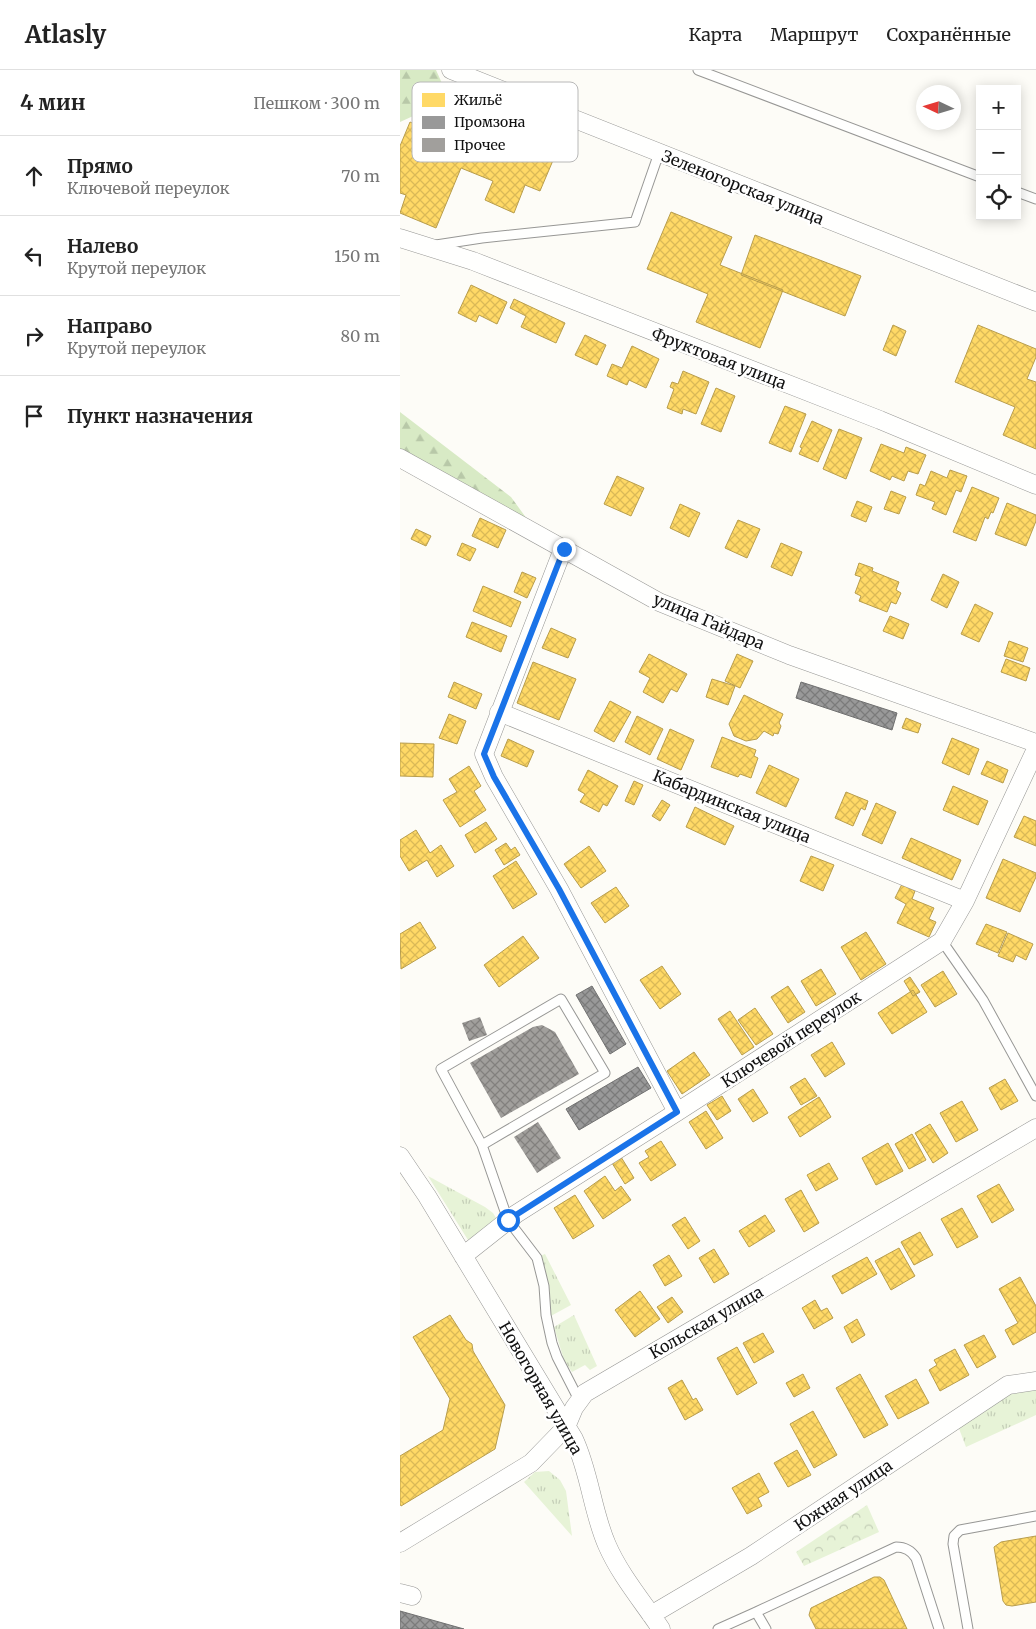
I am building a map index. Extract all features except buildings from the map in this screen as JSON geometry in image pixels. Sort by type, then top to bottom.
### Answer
[{"type":"street","name":"Зеленогорская улица","points":[[451,70],[481,82]]},
{"type":"street","name":"Зеленогорская улица","points":[[578,121],[1036,302]]},
{"type":"street","name":"Фруктовая улица","points":[[400,238],[473,262],[880,420],[1036,485]]},
{"type":"street","name":"улица Гайдара","points":[[400,458],[659,602],[780,652],[1036,743]]},
{"type":"street","points":[[564,549],[484,754],[494,777],[559,889],[677,1112]]},
{"type":"street","name":"Кабардинская улица","points":[[499,712],[964,901]]},
{"type":"street","name":"Ключевой переулок","points":[[463,1256],[508,1220],[942,941],[964,901],[1036,749]]},
{"type":"street","name":"Кольская улица","points":[[582,1396],[1036,1128]]},
{"type":"street","name":"Новогорная улица","points":[[403,1167],[463,1256],[574,1439],[584,1465],[597,1516],[615,1562],[656,1622]]},
{"type":"street","name":"Южная улица","points":[[656,1622],[751,1556],[1008,1386],[1036,1381]]},
{"type":"street","points":[[400,1544],[531,1463],[566,1427],[582,1396]]},
{"type":"lane","points":[[698,70],[976,175]]},
{"type":"lane","points":[[400,230],[426,246],[482,238],[635,222],[659,153]]},
{"type":"lane","points":[[1021,193],[1036,199]]},
{"type":"lane","points":[[942,941],[983,1000],[1036,1096]]},
{"type":"lane","points":[[482,1145],[605,1074],[562,999],[441,1069],[482,1145],[508,1220],[537,1258],[544,1286],[546,1314],[552,1343],[557,1357],[582,1396]]},
{"type":"lane","points":[[968,1629],[953,1544],[954,1536],[960,1530],[1036,1516]]},
{"type":"lane","points":[[718,1629],[896,1547],[907,1549],[916,1558],[938,1629]]},
{"type":"lane","points":[[756,1612],[766,1629]]},
{"type":"green space","points":[[400,70],[436,70],[441,82],[412,82],[412,117],[400,122]]},
{"type":"green space","points":[[400,412],[511,497],[527,519],[400,450]]},
{"type":"green space","points":[[428,1176],[485,1207],[493,1213],[498,1221],[468,1240]]},
{"type":"green space","points":[[545,1254],[571,1305],[549,1317],[540,1256]]},
{"type":"green space","points":[[574,1315],[597,1366],[590,1370],[585,1365],[572,1372],[564,1360],[554,1327]]},
{"type":"green space","points":[[1036,1389],[1036,1415],[966,1447],[958,1426],[1002,1396]]},
{"type":"green space","points":[[549,1471],[560,1480],[566,1491],[572,1536],[524,1482],[535,1472]]},
{"type":"green space","points":[[867,1505],[879,1532],[804,1566],[796,1552]]},
{"type":"route","points":[[508,1220],[677,1112],[559,889],[494,777],[484,754],[564,549]]}]
